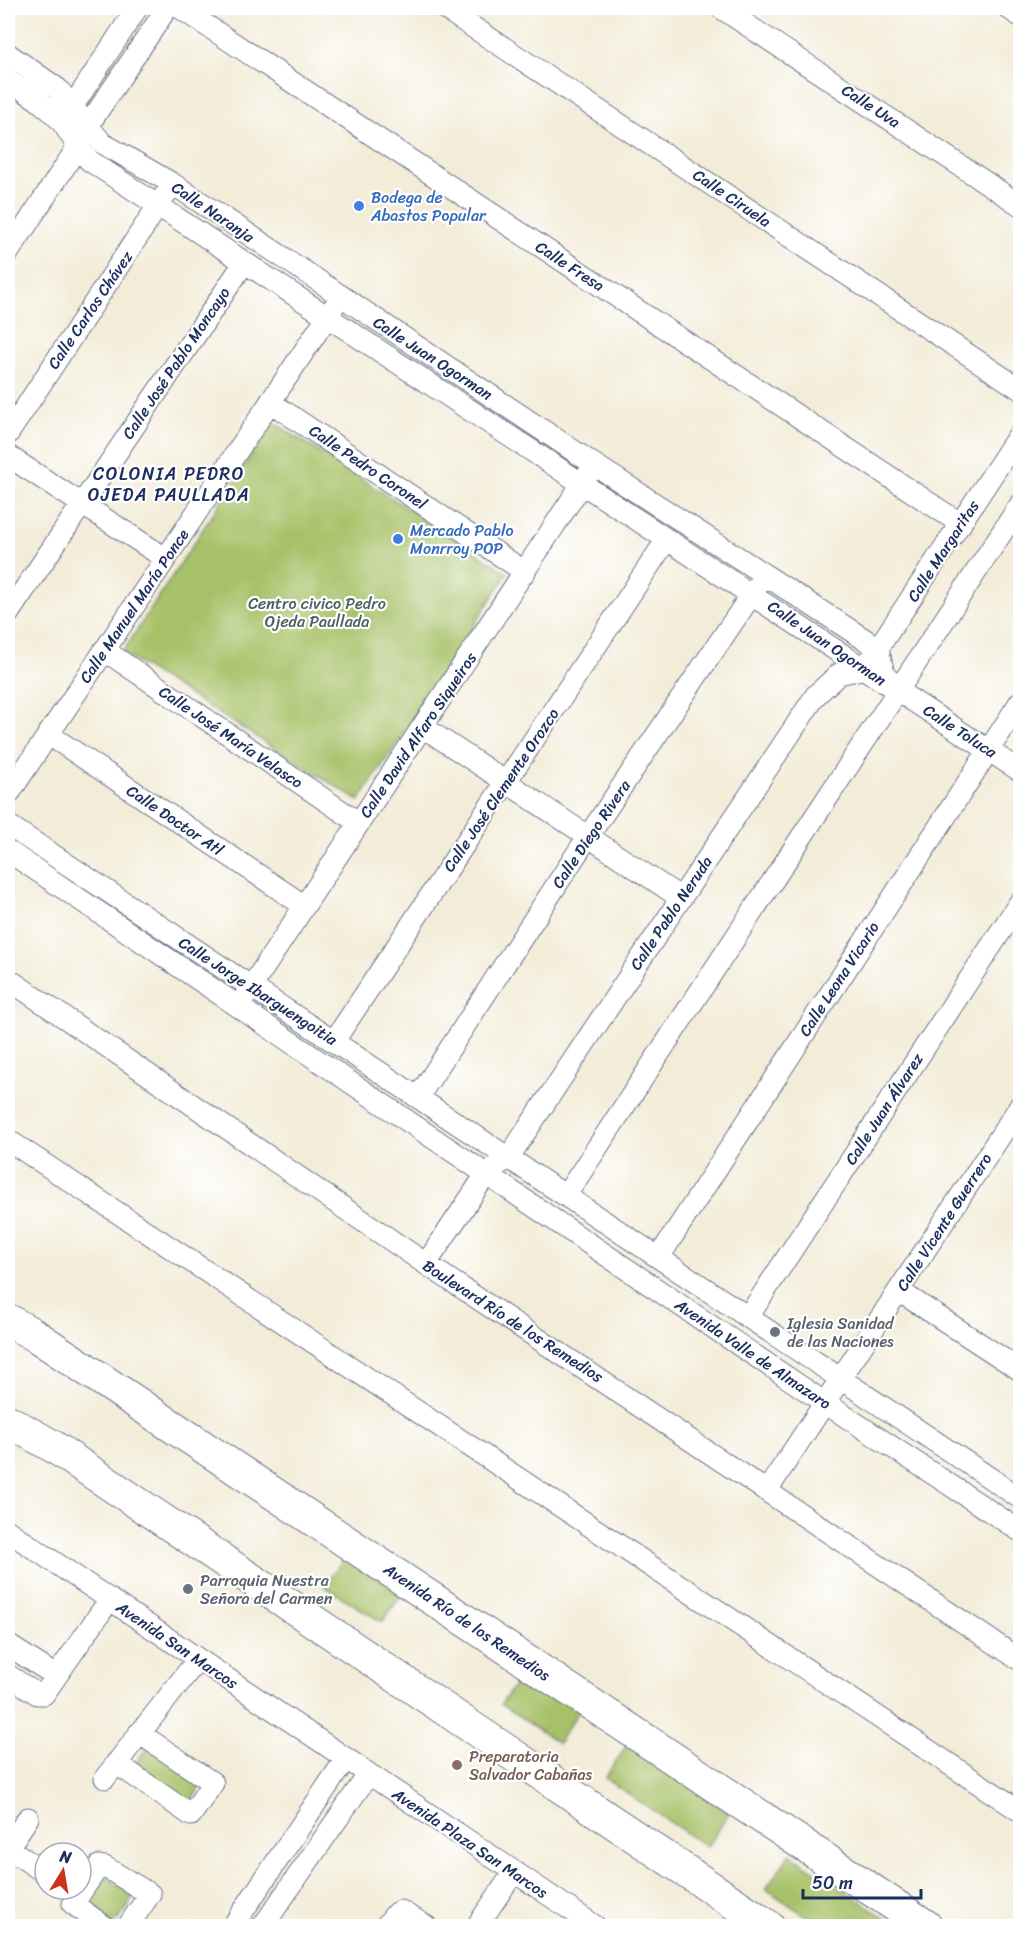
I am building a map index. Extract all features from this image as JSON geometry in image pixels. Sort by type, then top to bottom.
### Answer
[{"type":"highway","name":"Avenida Río de los Remedios","points":[[8,1320],[926,1926]]},
{"type":"highway","points":[[8,1421],[54,1447],[768,1926]]},
{"type":"street","points":[[68,114],[137,8]]},
{"type":"street","points":[[8,253],[76,148],[87,127],[167,8]]},
{"type":"street","name":"Calle Fresa","points":[[180,8],[961,524]]},
{"type":"street","name":"Calle Ciruela","points":[[444,8],[1020,389]]},
{"type":"street","name":"Calle Uva","points":[[721,8],[1020,205]]},
{"type":"street","points":[[1008,8],[1020,16]]},
{"type":"street","points":[[8,54],[58,89],[68,114],[76,148]]},
{"type":"street","points":[[8,80],[48,107],[68,114]]},
{"type":"street","name":"Calle Naranja","points":[[68,114],[87,127],[102,143],[173,184],[340,297]]},
{"type":"street","name":"Calle Naranja","points":[[76,148],[90,161],[326,318]]},
{"type":"street","name":"Calle Carlos Chávez","points":[[8,434],[173,184]]},
{"type":"street","name":"Calle José Pablo Moncayo","points":[[8,614],[244,262]]},
{"type":"street","name":"Calle Manuel María Ponce","points":[[8,795],[340,297]]},
{"type":"street","name":"Calle Juan Ogorman","points":[[340,297],[594,465],[765,573],[878,648],[884,674],[899,691]]},
{"type":"street","name":"Calle Juan Ogorman","points":[[326,318],[581,485],[753,593],[899,691]]},
{"type":"street","name":"Calle Pedro Coronel","points":[[270,402],[525,572]]},
{"type":"street","name":"Calle Margaritas","points":[[865,668],[1020,433]]},
{"type":"street","points":[[8,456],[165,558]]},
{"type":"street","name":"Calle David Alfaro Siqueiros","points":[[239,1005],[594,465]]},
{"type":"street","points":[[567,1195],[1020,505]]},
{"type":"street","name":"Calle José Clemente Orozco","points":[[334,1041],[667,539]]},
{"type":"street","name":"Calle Diego Rivera","points":[[419,1096],[587,838],[765,573]]},
{"type":"street","name":"Calle José María Velasco","points":[[104,650],[358,823]]},
{"type":"street","name":"Calle Pablo Neruda","points":[[487,1173],[509,1157],[816,694],[839,674],[865,668]]},
{"type":"street","name":"Calle Toluca","points":[[899,691],[1020,771]]},
{"type":"street","name":"Calle Leona Vicario","points":[[659,1257],[1020,702]]},
{"type":"street","points":[[423,727],[587,838],[681,898]]},
{"type":"street","name":"Calle Doctor Atl","points":[[48,735],[303,905]]},
{"type":"street","name":"Calle Jorge Ibarguengoitia","points":[[8,825],[509,1157]]},
{"type":"street","name":"Calle Jorge Ibarguengoitia","points":[[8,851],[487,1173]]},
{"type":"street","name":"Calle Juan Álvarez","points":[[748,1317],[1020,902]]},
{"type":"street","name":"Boulevard Río de los Remedios","points":[[8,980],[426,1264],[768,1489],[1020,1660]]},
{"type":"street","name":"Calle Vicente Guerrero","points":[[768,1489],[1020,1106]]},
{"type":"street","points":[[8,1140],[1020,1810]]},
{"type":"street","name":"Avenida Valle de Almazaro","points":[[509,1157],[1020,1498]]},
{"type":"street","points":[[426,1264],[487,1173]]},
{"type":"street","name":"Avenida Valle de Almazaro","points":[[487,1173],[825,1403],[1020,1531]]},
{"type":"street","points":[[899,1291],[1020,1370]]},
{"type":"street","name":"Avenida San Marcos","points":[[8,1531],[345,1760]]},
{"type":"street","points":[[8,1675],[41,1695],[110,1599]]},
{"type":"street","points":[[8,1645],[56,1676]]},
{"type":"street","points":[[139,1733],[213,1784],[191,1815],[111,1771],[139,1733],[198,1659]]},
{"type":"street","points":[[233,1926],[345,1760]]},
{"type":"street","name":"Avenida Plaza San Marcos","points":[[345,1760],[595,1926]]},
{"type":"street","points":[[264,1926],[368,1775]]},
{"type":"street","points":[[28,1818],[8,1848],[33,1864]]},
{"type":"street","points":[[93,1871],[96,1867],[102,1866],[150,1894],[128,1926]]},
{"type":"street","points":[[477,1926],[514,1872]]},
{"type":"street","points":[[78,1901],[104,1926]]},
{"type":"street","points":[[386,1926],[396,1913],[401,1911],[426,1926]]},
{"type":"green space","name":"Centro civico Pedro Ojeda Paullada","points":[[273,422],[508,573],[359,801],[122,653]]},
{"type":"green space","points":[[345,1557],[403,1593],[382,1622],[324,1586]]},
{"type":"green space","points":[[523,1673],[579,1711],[558,1743],[501,1704]]},
{"type":"green space","points":[[629,1742],[729,1813],[707,1847],[605,1778]]},
{"type":"green space","points":[[147,1748],[201,1786],[190,1803],[134,1765]]},
{"type":"green space","points":[[790,1854],[891,1922],[888,1926],[821,1926],[766,1889]]},
{"type":"green space","points":[[104,1876],[132,1894],[125,1911],[111,1924],[82,1908],[87,1901],[93,1901],[93,1892]]},
{"type":"place","name":"Bodega de Abastos Popular","points":[[359,206]]},
{"type":"place","name":"Mercado Pablo Monrroy POP","points":[[398,539]]},
{"type":"place","name":"Iglesia Sanidad de las Naciones","points":[[775,1332]]},
{"type":"place","name":"Parroquia Nuestra Señora del Carmen","points":[[188,1589]]},
{"type":"place","name":"Preparatoria Salvador Cabañas","points":[[457,1765]]},
{"type":"district","name":"COLONIA PEDRO OJEDA PAULLADA","points":[[169,484]]}]
